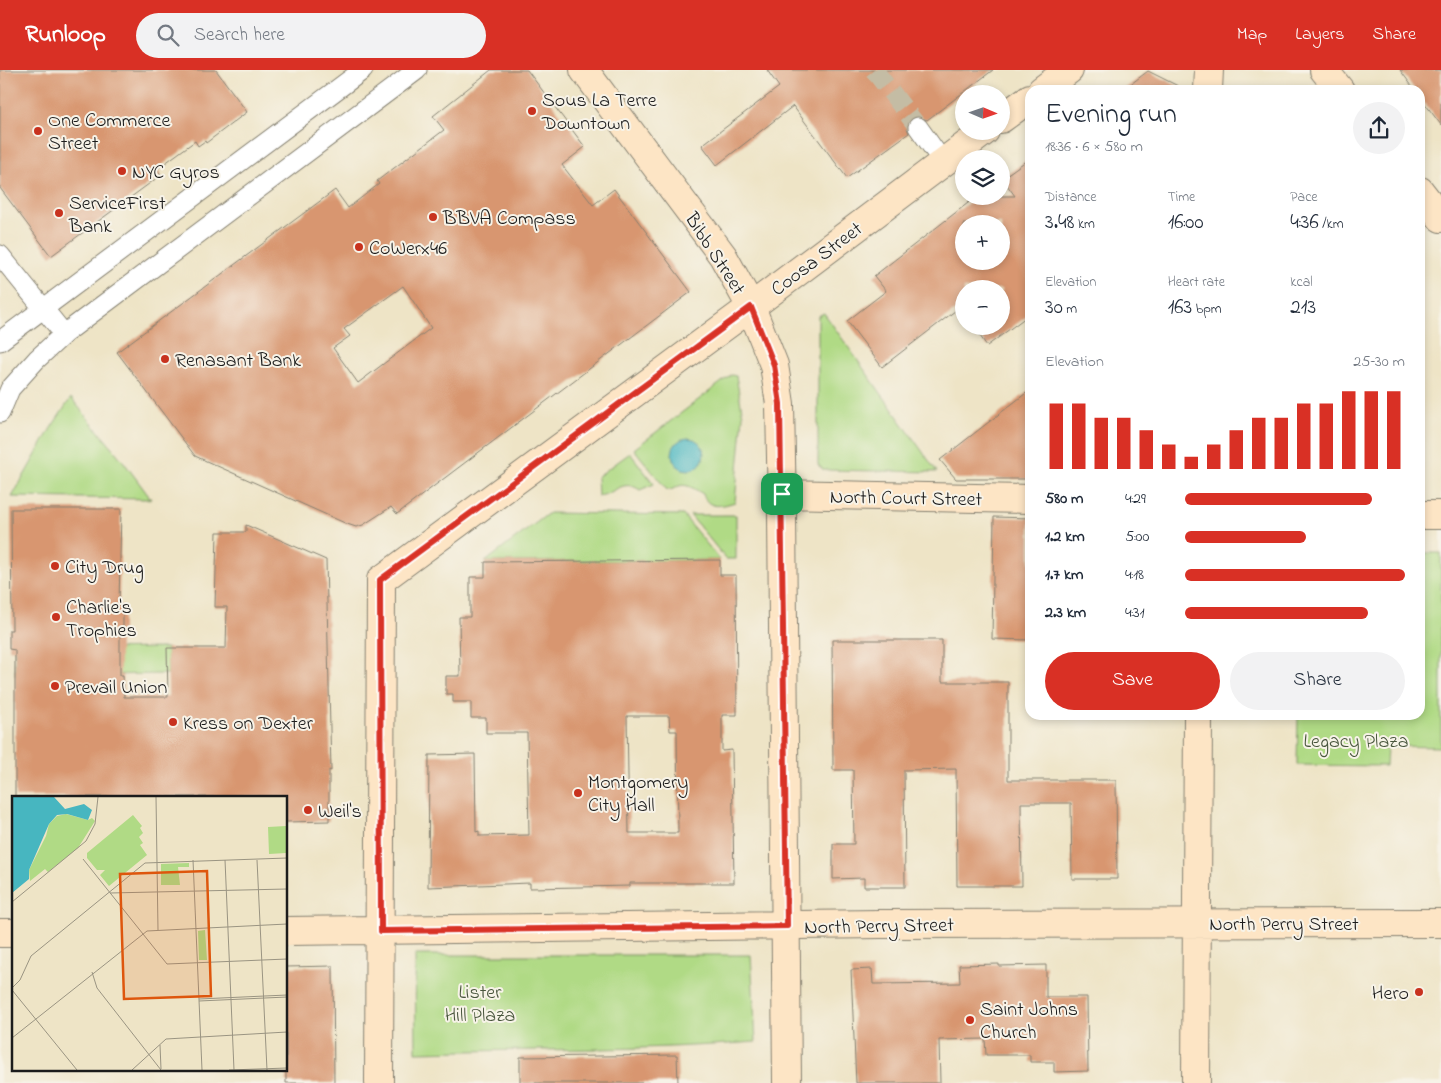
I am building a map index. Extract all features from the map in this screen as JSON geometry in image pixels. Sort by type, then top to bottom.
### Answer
[{"type":"main road","name":"Bibb Street","points":[[584,70],[723,256],[751,307],[774,365],[780,404],[782,494],[788,1083]]},
{"type":"main road","points":[[1049,85],[1069,70]]},
{"type":"main road","points":[[1208,85],[1209,70]]},
{"type":"main road","points":[[1324,70],[1336,85]]},
{"type":"main road","points":[[1010,112],[1025,102]]},
{"type":"main road","name":"Coosa Street","points":[[381,931],[380,580],[751,307],[973,140]]},
{"type":"main road","points":[[1425,197],[1441,218]]},
{"type":"main road","name":"North Court Street","points":[[782,494],[1025,499]]},
{"type":"main road","points":[[1425,515],[1441,515]]},
{"type":"main road","points":[[1196,1083],[1198,720]]},
{"type":"main road","name":"North Perry Street","points":[[288,931],[787,926],[1441,923]]},
{"type":"main road","points":[[380,1083],[381,931]]},
{"type":"street","points":[[0,341],[363,70]]},
{"type":"street","points":[[0,412],[10,389],[64,334],[417,70]]},
{"type":"street","points":[[918,126],[943,162]]},
{"type":"street","points":[[0,255],[64,334]]},
{"type":"green space","points":[[824,313],[937,472],[824,470],[818,465],[818,316]]},
{"type":"green space","points":[[731,375],[736,376],[743,416],[735,502],[716,506],[708,503],[703,494],[685,485],[667,490],[634,449]]},
{"type":"green space","points":[[71,398],[123,461],[151,499],[12,497],[51,428]]},
{"type":"green space","points":[[630,453],[654,484],[640,490],[624,486],[598,496],[597,477]]},
{"type":"green space","points":[[549,513],[683,515],[720,560],[485,562]]},
{"type":"green space","points":[[690,515],[736,515],[736,559],[726,559]]},
{"type":"green space","name":"Legacy Plaza","points":[[1425,553],[1441,553],[1441,747],[1387,746],[1386,766],[1297,765],[1298,720],[1425,720]]},
{"type":"green space","points":[[167,648],[168,674],[15,676],[15,650]]},
{"type":"green space","name":"Lister Hill Plaza","points":[[415,955],[751,955],[756,1042],[629,1048],[416,1052]]},
{"type":"water","points":[[688,438],[699,443],[704,454],[699,465],[688,470],[677,465],[672,454],[677,443]]},
{"type":"building","points":[[0,70],[216,70],[247,112],[206,143],[205,141],[198,146],[195,141],[157,169],[161,175],[51,256],[0,188]]},
{"type":"building","points":[[491,70],[527,70],[585,147],[562,165],[593,205],[614,189],[691,292],[397,514],[391,507],[363,525],[356,527],[195,456],[117,352],[335,190],[348,208],[379,184],[377,181],[444,130],[433,116]],"holes":[[[403,286],[431,328],[358,383],[333,348],[350,336],[344,329]]]},
{"type":"building","points":[[767,70],[993,70],[973,85],[955,85],[955,99],[927,120],[917,116],[911,118],[907,128],[909,133],[847,178],[793,106],[717,165],[702,145],[779,87]]},
{"type":"building","points":[[1400,70],[1441,70],[1441,125],[1425,104],[1425,85],[1411,85]]},
{"type":"building","points":[[1148,71],[1176,85],[1130,85]]},
{"type":"building","points":[[1025,162],[1025,318],[1010,329],[1010,280],[955,280],[955,311],[882,367],[847,321],[886,291],[874,276],[965,205],[1010,205],[1010,196],[1015,196],[1010,189],[1010,172]]},
{"type":"building","points":[[979,335],[1002,335],[987,346]]},
{"type":"building","points":[[1025,394],[1025,479],[956,479],[940,460]]},
{"type":"building","points":[[11,509],[121,509],[119,605],[123,605],[123,630],[120,630],[120,675],[123,675],[124,697],[168,697],[167,648],[226,648],[227,607],[215,607],[217,532],[246,532],[246,525],[326,560],[331,771],[329,770],[329,821],[288,822],[288,796],[15,796],[15,650],[9,649],[9,630],[12,630]]},
{"type":"building","points":[[994,517],[1025,518],[1025,640],[992,639]]},
{"type":"building","points":[[720,560],[720,575],[736,575],[737,715],[722,715],[722,751],[732,750],[734,883],[630,883],[630,886],[530,888],[530,883],[428,887],[429,755],[475,754],[476,832],[479,831],[479,836],[529,835],[527,733],[486,733],[486,718],[471,718],[471,702],[453,702],[453,694],[446,694],[446,676],[460,676],[459,617],[470,617],[470,577],[485,577],[485,562]],"holes":[[[627,716],[669,716],[670,731],[677,731],[678,833],[629,833]]]},
{"type":"building","points":[[832,640],[942,640],[942,682],[1008,682],[1008,780],[1116,780],[1117,879],[1072,879],[1071,803],[1021,803],[1022,886],[957,886],[956,769],[904,770],[905,887],[864,887],[864,878],[833,879],[833,844],[854,844],[853,770],[833,770]]},
{"type":"building","name":"Saint Johns Church","points":[[999,964],[999,966],[1046,965],[1046,997],[1087,997],[1088,1071],[1054,1072],[1054,1062],[1030,1062],[1030,1055],[986,1055],[985,1039],[939,1040],[940,1083],[856,1083],[851,970],[872,969],[873,984],[960,983],[959,965]]},
{"type":"building","points":[[333,966],[334,1083],[286,1083],[286,1070],[288,1070],[288,967]]},
{"type":"building","points":[[677,1055],[678,1083],[520,1083],[520,1057]]},
{"type":"tunnel","points":[[874,70],[918,127]]},
{"type":"place","name":"Sous La Terre Downtown","points":[[532,111]]},
{"type":"place","name":"One Commerce Street","points":[[38,131]]},
{"type":"place","name":"NYC Gyros","points":[[122,171]]},
{"type":"place","name":"ServiceFirst Bank","points":[[59,213]]},
{"type":"place","name":"BBVA Compass","points":[[433,217]]},
{"type":"place","name":"CoWerx46","points":[[359,247]]},
{"type":"place","name":"Renasant Bank","points":[[165,359]]},
{"type":"place","name":"City Drug","points":[[55,566]]},
{"type":"place","name":"Charlie's Trophies","points":[[56,617]]},
{"type":"place","name":"Prevail Union","points":[[55,686]]},
{"type":"place","name":"Kress on Dexter","points":[[173,722]]},
{"type":"place","name":"Montgomery City Hall","points":[[578,793]]},
{"type":"place","name":"Weil's","points":[[308,810]]},
{"type":"place","name":"Hero","points":[[1419,992]]},
{"type":"place","name":"Saint Johns Church","points":[[970,1020]]},
{"type":"route","points":[[751,307],[774,365],[780,404],[782,494],[787,926],[381,931],[380,580],[751,307]]}]
